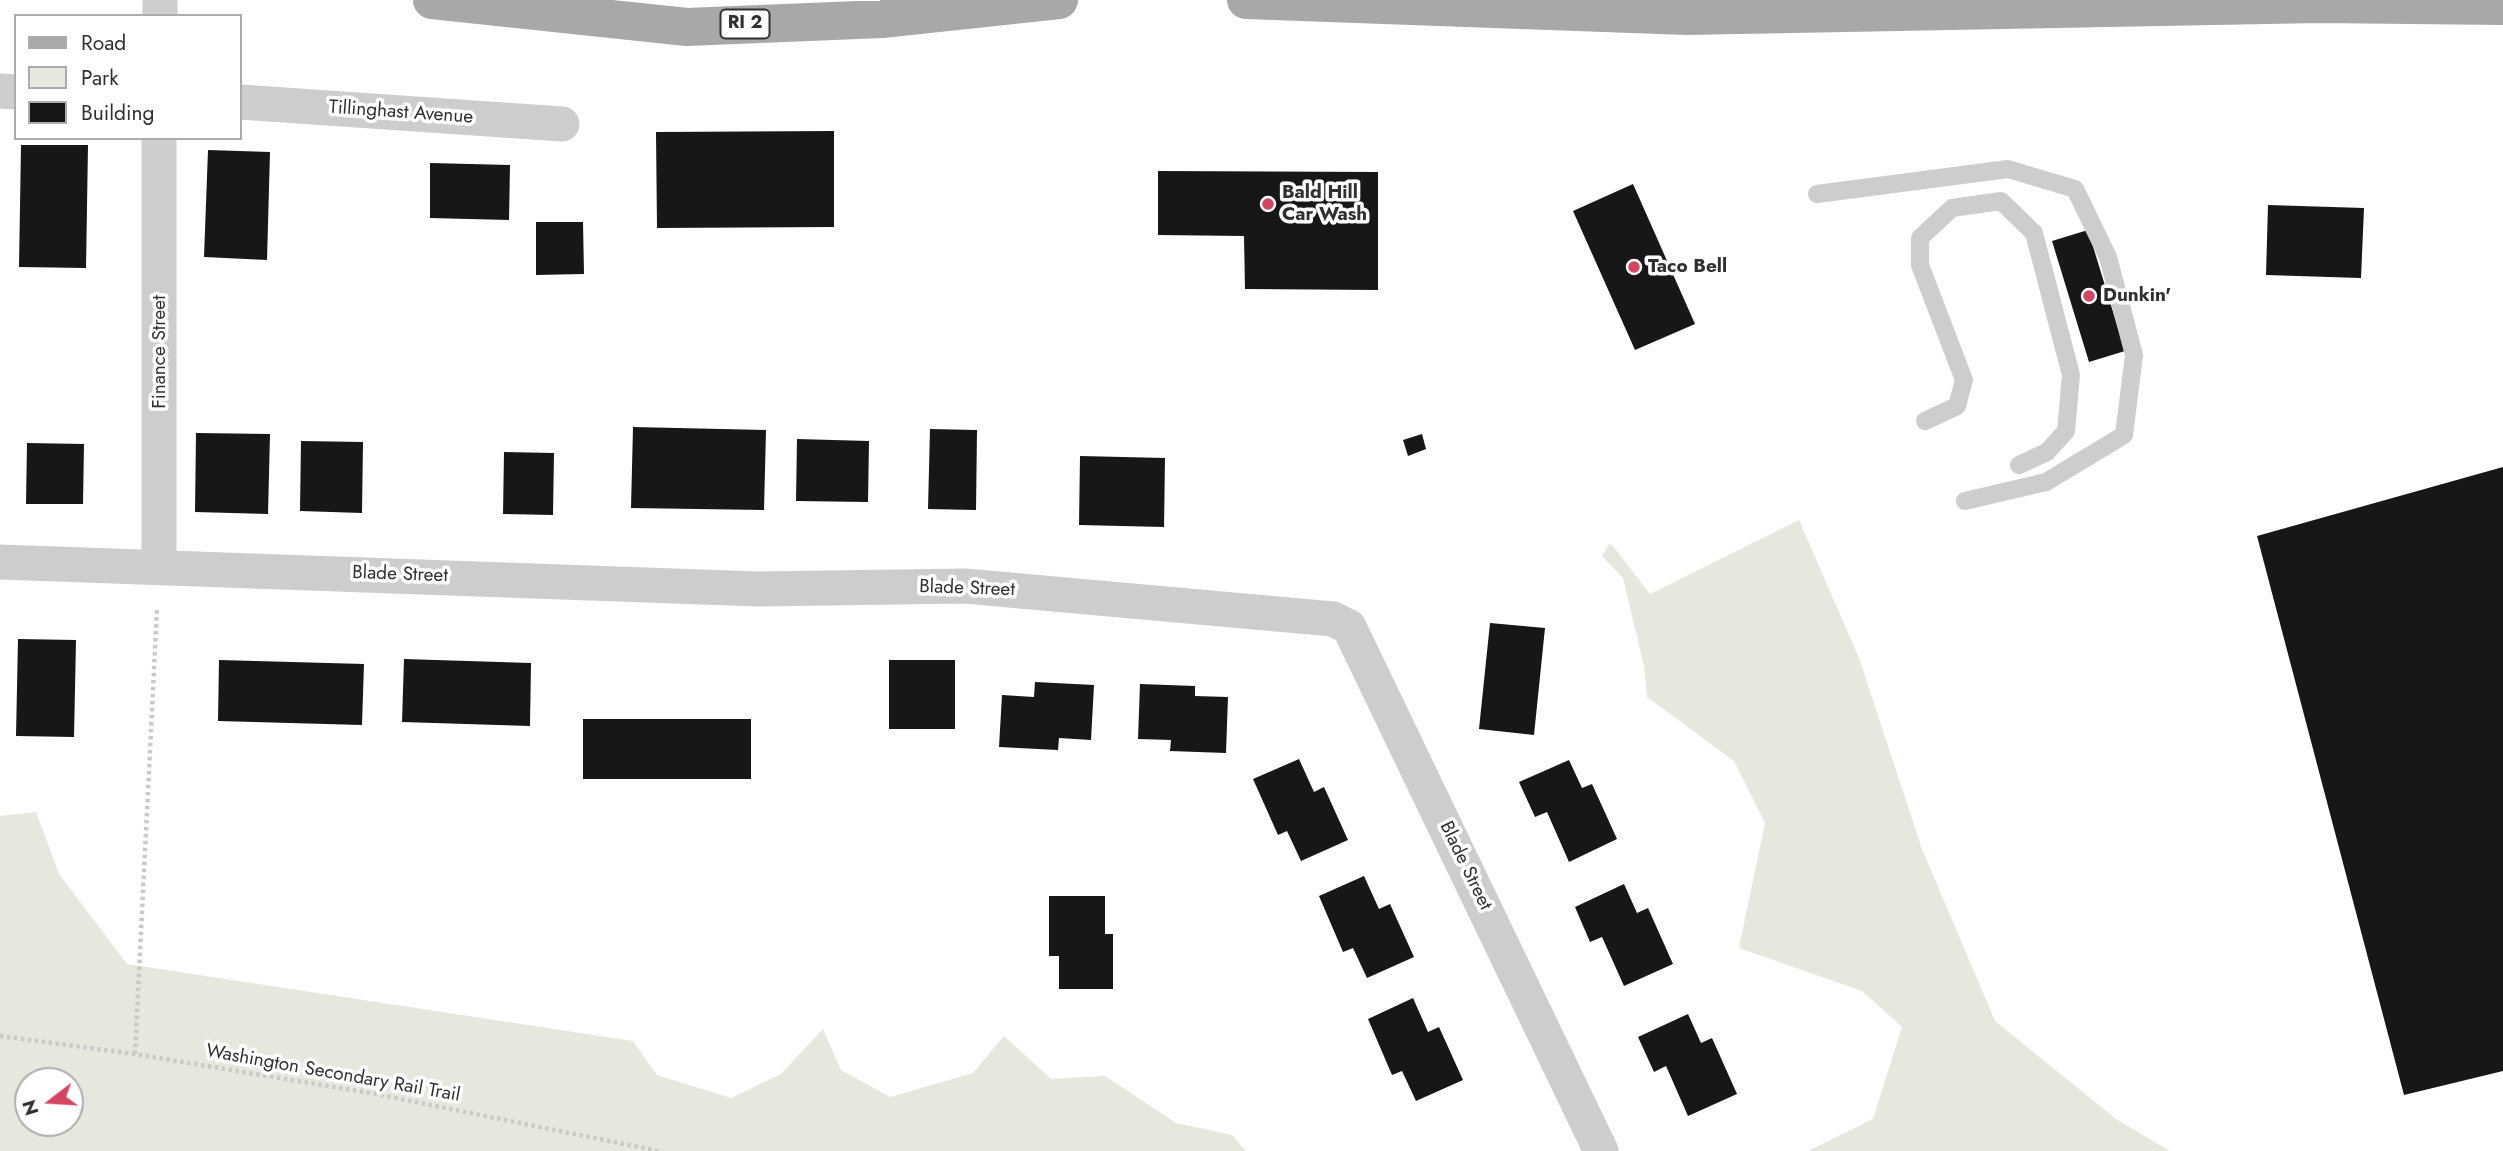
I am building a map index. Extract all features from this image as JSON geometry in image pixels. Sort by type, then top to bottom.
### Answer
[{"type":"main road","name":"RI 2","points":[[432,0],[687,27],[882,19],[1059,0]]},
{"type":"main road","points":[[1246,0],[1687,16],[2012,5],[2319,2],[2503,6]]},
{"type":"street","name":"Tillinghast Avenue","points":[[242,102],[562,124]]},
{"type":"street","name":"Finance Street","points":[[159,140],[159,566]]},
{"type":"street","name":"Blade Street","points":[[0,562],[758,589],[965,586],[1333,619],[1349,627],[1601,1151]]},
{"type":"lane","points":[[1817,194],[2008,169],[2075,189],[2081,200],[2108,257],[2134,355],[2124,435],[2046,482],[1965,501]]},
{"type":"lane","points":[[1925,421],[1957,406],[1964,380],[1920,265],[1920,238],[1952,208],[2001,201],[2034,233],[2071,375],[2066,431],[2047,452],[2019,465]]},
{"type":"path","points":[[135,1054],[159,566]]},
{"type":"path","name":"Washington Secondary Rail Trail","points":[[0,1036],[135,1054],[376,1094],[659,1151]]},
{"type":"green space","points":[[1799,520],[1859,658],[1922,849],[1995,1021],[2116,1119],[2170,1151],[1808,1151],[1873,1119],[1902,1027],[1862,991],[1739,948],[1765,823],[1734,761],[1647,697],[1644,666],[1623,578],[1602,556],[1609,544],[1613,546],[1650,594]]},
{"type":"green space","points":[[36,812],[59,874],[127,964],[633,1041],[657,1075],[731,1098],[781,1074],[823,1029],[841,1070],[890,1097],[973,1073],[1004,1036],[1051,1079],[1105,1076],[1176,1123],[1232,1135],[1246,1151],[0,1151],[0,816]]},
{"type":"building","points":[[834,131],[834,227],[657,228],[656,132]]},
{"type":"building","points":[[21,145],[88,145],[86,268],[19,267]]},
{"type":"building","points":[[208,150],[270,152],[267,260],[204,257]]},
{"type":"building","points":[[430,163],[510,165],[509,220],[430,218]]},
{"type":"building","name":"Bald Hill Car Wash","points":[[1158,171],[1378,172],[1378,290],[1245,289],[1244,236],[1158,235]]},
{"type":"building","name":"Taco Bell","points":[[1633,184],[1695,324],[1635,350],[1573,211]]},
{"type":"building","points":[[2268,205],[2364,208],[2361,278],[2266,275]]},
{"type":"building","points":[[536,222],[583,222],[584,274],[536,275]]},
{"type":"building","name":"Dunkin'","points":[[2088,230],[2125,351],[2089,362],[2052,241]]},
{"type":"building","points":[[633,427],[766,430],[764,510],[631,508]]},
{"type":"building","points":[[930,429],[977,430],[976,510],[928,509]]},
{"type":"building","points":[[196,433],[270,434],[268,514],[195,512]]},
{"type":"building","points":[[1422,434],[1426,449],[1408,456],[1403,440]]},
{"type":"building","points":[[797,439],[869,441],[868,502],[796,501]]},
{"type":"building","points":[[301,441],[363,442],[362,513],[300,511]]},
{"type":"building","points":[[27,443],[84,444],[83,504],[26,504]]},
{"type":"building","points":[[504,452],[554,453],[553,515],[503,514]]},
{"type":"building","points":[[1080,456],[1165,458],[1164,527],[1079,525]]},
{"type":"building","points":[[2503,467],[2503,1071],[2404,1095],[2257,536]]},
{"type":"building","points":[[1490,623],[1545,628],[1534,735],[1479,729]]},
{"type":"building","points":[[18,639],[76,640],[74,737],[16,736]]},
{"type":"building","points":[[404,659],[531,663],[530,726],[402,722]]},
{"type":"building","points":[[219,660],[364,664],[362,725],[218,721]]},
{"type":"building","points":[[889,660],[955,660],[955,729],[889,729]]},
{"type":"building","points":[[1035,682],[1094,685],[1091,740],[1059,738],[1058,750],[999,747],[1002,695],[1034,697]]},
{"type":"building","points":[[1140,684],[1195,686],[1195,696],[1228,697],[1226,753],[1170,751],[1171,740],[1138,739]]},
{"type":"building","points":[[583,719],[751,719],[751,779],[583,779]]},
{"type":"building","points":[[1299,759],[1314,792],[1324,787],[1348,840],[1301,861],[1287,831],[1278,835],[1253,779]]},
{"type":"building","points":[[1569,760],[1582,788],[1592,784],[1617,839],[1569,862],[1547,812],[1535,817],[1519,782]]},
{"type":"building","points":[[1364,876],[1379,909],[1390,904],[1414,957],[1367,978],[1353,948],[1343,952],[1319,896]]},
{"type":"building","points":[[1624,884],[1637,913],[1648,908],[1673,964],[1624,986],[1602,937],[1590,942],[1575,907]]},
{"type":"building","points":[[1049,896],[1105,896],[1105,934],[1113,934],[1113,989],[1059,989],[1059,956],[1049,956]]},
{"type":"building","points":[[1413,998],[1428,1032],[1439,1027],[1463,1080],[1416,1101],[1402,1071],[1392,1075],[1368,1019]]},
{"type":"building","points":[[1688,1014],[1701,1043],[1712,1038],[1737,1094],[1688,1116],[1666,1066],[1654,1072],[1638,1037]]},
{"type":"place","name":"Bald Hill Car Wash","points":[[1268,204]]},
{"type":"place","name":"Taco Bell","points":[[1634,267]]},
{"type":"place","name":"Dunkin'","points":[[2089,296]]}]
